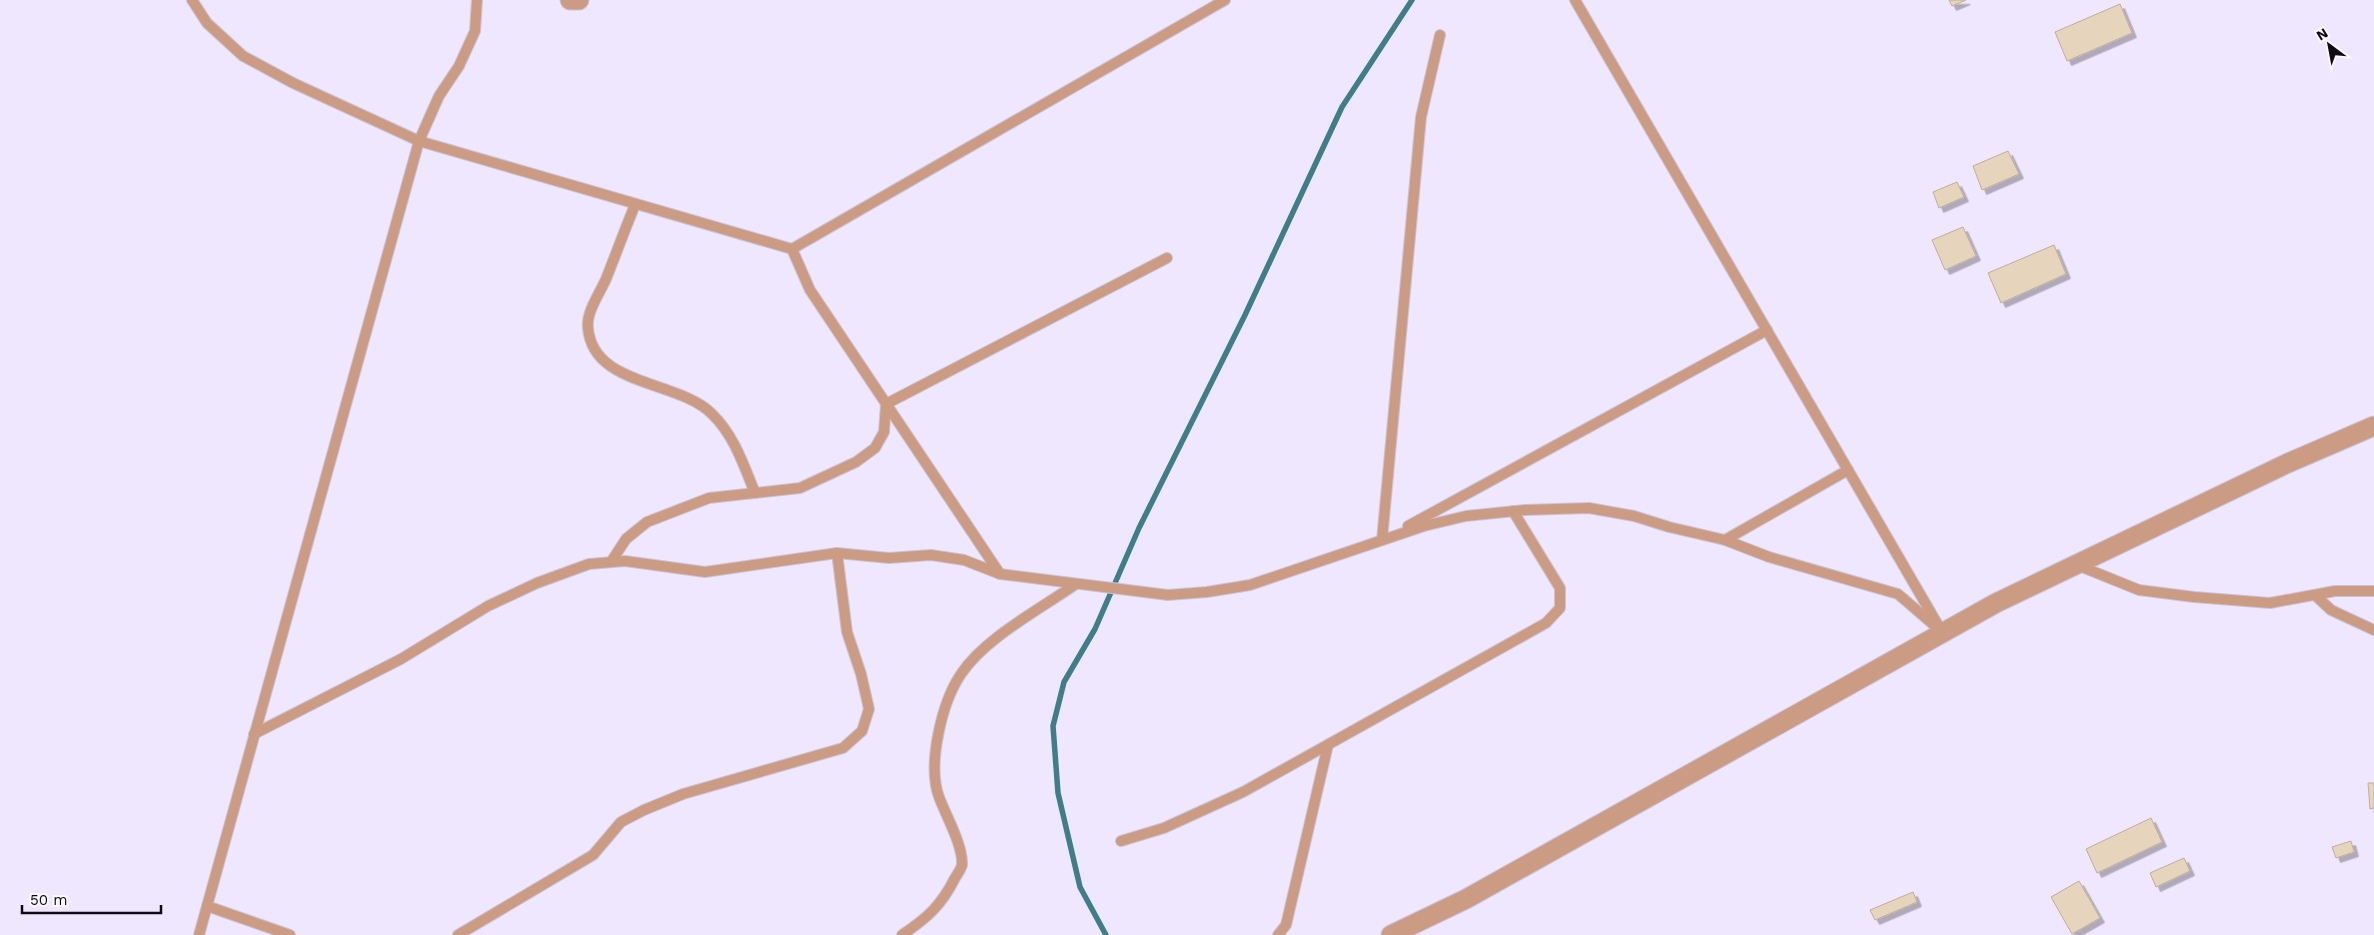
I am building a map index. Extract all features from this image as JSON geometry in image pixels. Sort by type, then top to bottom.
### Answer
[{"type":"street","points":[[570,0],[579,0]]},
{"type":"street","points":[[1391,935],[1466,899],[1996,603],[2288,463],[2374,426]]},
{"type":"lane","points":[[192,0],[207,23],[243,56],[293,83],[419,141],[792,249],[1225,0]]},
{"type":"lane","points":[[199,935],[419,141],[439,96],[459,66],[474,31],[477,0]]},
{"type":"lane","points":[[1575,0],[1942,632]]},
{"type":"lane","points":[[1382,540],[1421,117],[1440,35]]},
{"type":"lane","points":[[635,204],[589,319],[587,327],[593,347],[605,363],[629,376],[687,398],[712,413],[729,436],[742,459],[755,494]]},
{"type":"lane","points":[[792,249],[810,290],[1000,574]]},
{"type":"lane","points":[[886,404],[1167,258]]},
{"type":"lane","points":[[1382,540],[1767,330]]},
{"type":"lane","points":[[611,562],[626,539],[647,522],[708,498],[800,488],[856,462],[875,448],[884,432],[886,404]]},
{"type":"lane","points":[[1724,540],[1848,470]]},
{"type":"lane","points":[[254,734],[400,659],[488,606],[537,583],[589,564],[625,561],[705,572],[837,554],[889,558],[931,555],[964,560],[1000,574],[1168,595],[1207,592],[1250,585],[1424,526],[1466,516],[1512,511],[1589,508],[1634,516],[1724,540],[1769,557],[1898,594],[1942,632]]},
{"type":"lane","points":[[1121,841],[1164,828],[1243,792],[1546,623],[1560,608],[1560,588],[1512,511]]},
{"type":"lane","points":[[458,935],[593,855],[621,822],[644,810],[682,794],[843,748],[862,731],[868,709],[861,674],[848,632],[837,554]]},
{"type":"lane","points":[[2076,564],[2139,590],[2270,603],[2335,591],[2374,591]]},
{"type":"lane","points":[[902,935],[921,922],[945,899],[962,865],[954,832],[938,795],[934,754],[944,706],[961,673],[992,640],[1076,584]]},
{"type":"lane","points":[[2315,595],[2331,610],[2374,630]]},
{"type":"lane","points":[[1278,935],[1286,925],[1328,745]]},
{"type":"lane","points":[[207,906],[290,935]]},
{"type":"building","points":[[1949,0],[1966,0],[1952,6]]},
{"type":"building","points":[[2120,4],[2132,33],[2067,61],[2055,32]]},
{"type":"building","points":[[2008,151],[2019,174],[1982,190],[1973,166]]},
{"type":"building","points":[[1957,182],[1964,197],[1939,208],[1933,192]]},
{"type":"building","points":[[1963,227],[1976,256],[1945,270],[1932,240]]},
{"type":"building","points":[[2054,245],[2066,274],[2001,303],[1988,273]]},
{"type":"building","points":[[2368,783],[2374,783],[2374,808],[2370,809]]},
{"type":"building","points":[[2151,818],[2162,842],[2097,873],[2086,849]]},
{"type":"building","points":[[2351,841],[2354,852],[2336,858],[2332,847]]},
{"type":"building","points":[[2184,858],[2190,871],[2156,887],[2150,873]]},
{"type":"building","points":[[2079,881],[2100,918],[2072,934],[2051,897]]},
{"type":"building","points":[[1913,892],[1917,902],[1875,920],[1870,910]]},
{"type":"waterway","points":[[1106,935],[1080,887],[1058,793],[1053,726],[1064,682],[1095,629],[1139,528],[1245,315],[1342,107],[1412,0]]}]
